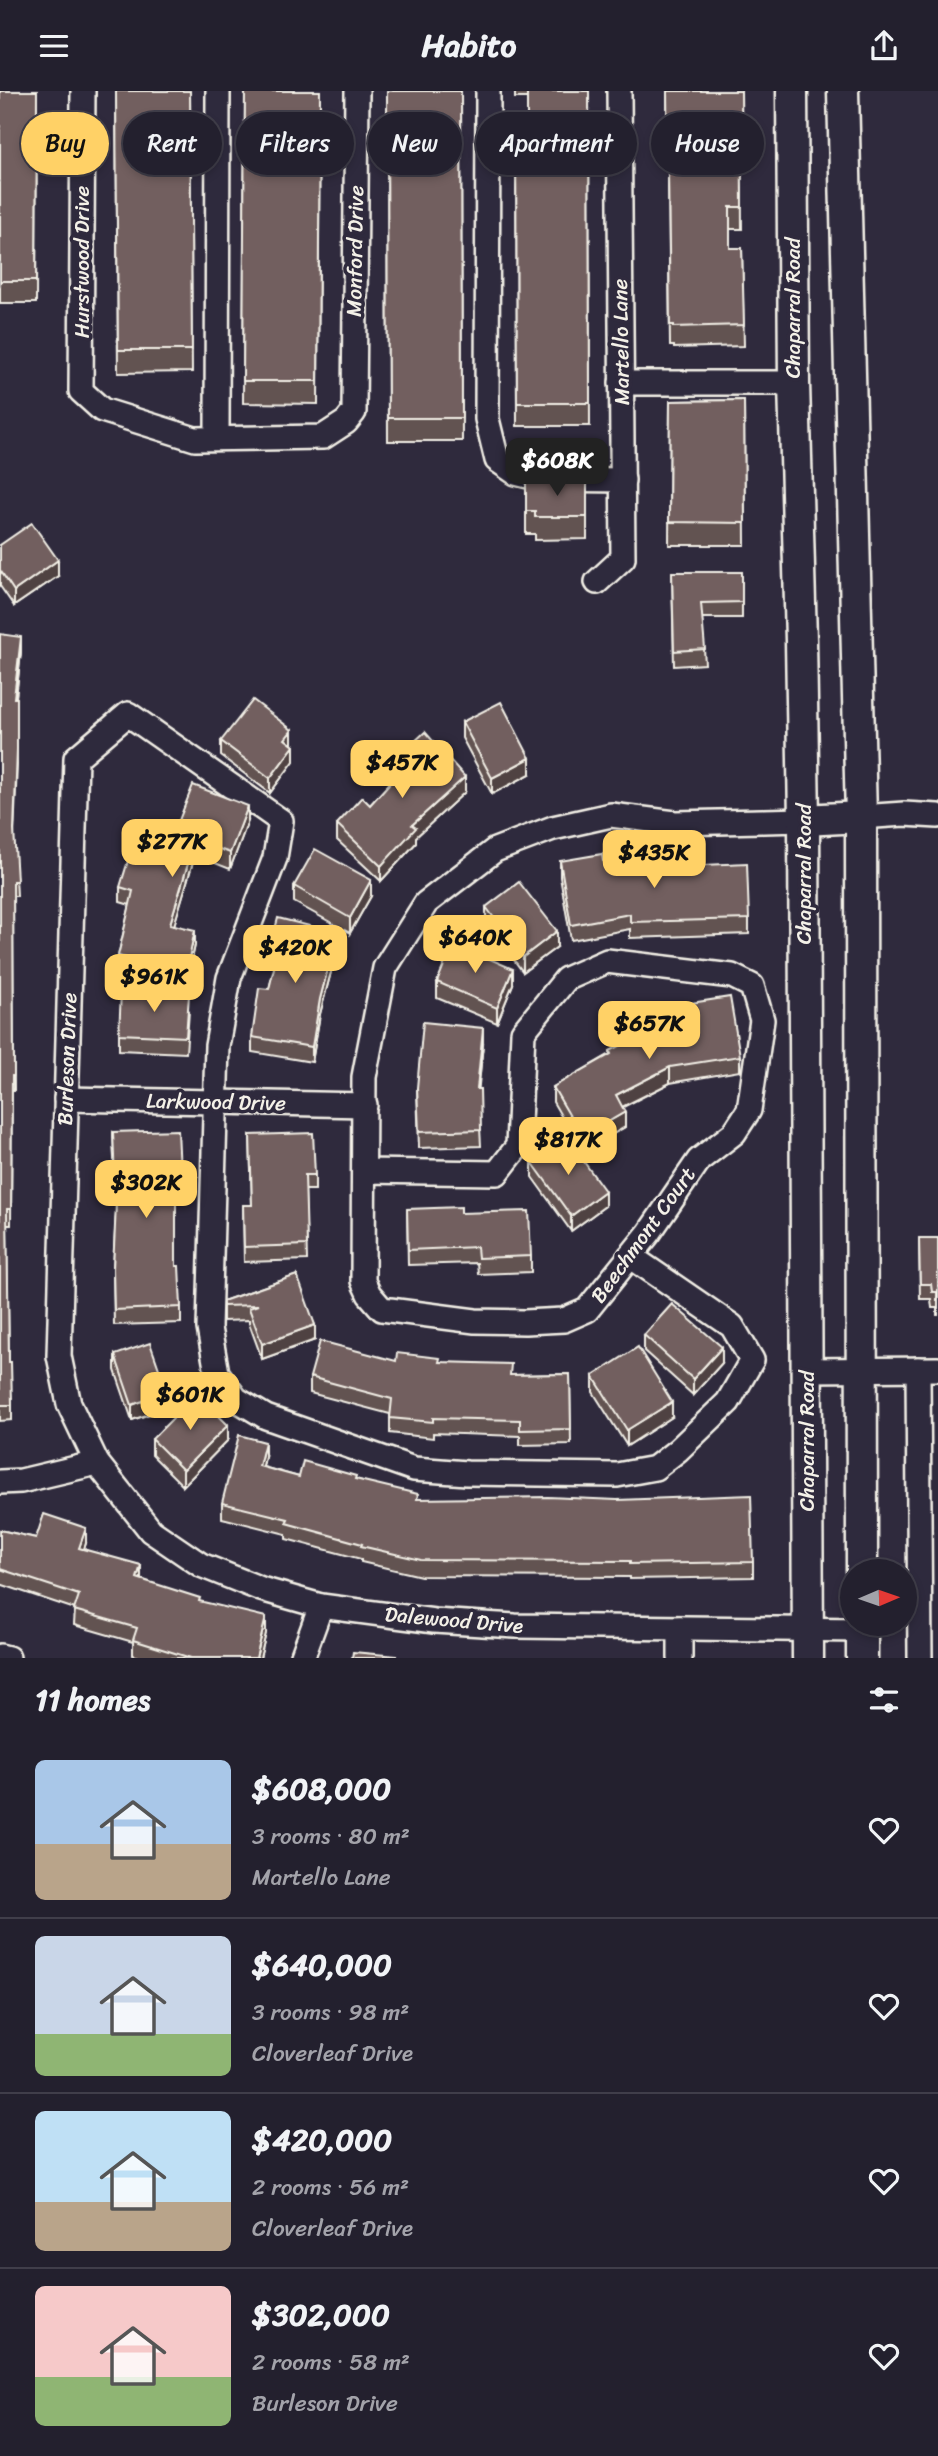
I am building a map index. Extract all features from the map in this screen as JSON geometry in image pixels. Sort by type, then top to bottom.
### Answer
[{"type":"main road","name":"Chaparral Road","points":[[792,91],[794,383],[804,820],[808,1644]]},
{"type":"main road","points":[[843,91],[861,817],[862,1559]]},
{"type":"main road","points":[[804,820],[861,817]]},
{"type":"street","name":"Hurstwood Drive","points":[[83,91],[81,391],[102,410],[195,439],[217,438]]},
{"type":"street","points":[[217,438],[218,91]]},
{"type":"street","name":"Monford Drive","points":[[217,438],[323,437],[346,422],[354,412],[357,91]]},
{"type":"street","points":[[488,91],[487,419],[497,460],[516,473],[540,479],[623,480]]},
{"type":"street","name":"Martello Lane","points":[[597,582],[623,558],[619,91]]},
{"type":"street","points":[[621,383],[794,383]]},
{"type":"street","name":"Burleson Drive","points":[[97,1463],[69,1404],[59,1356],[76,758],[128,714],[281,821],[275,858],[229,978],[217,1046],[216,1102]]},
{"type":"street","points":[[861,817],[904,814],[938,816]]},
{"type":"street","name":"Beechmont Court","points":[[364,1171],[497,1173],[518,1146],[523,1032],[566,979],[607,961],[732,975],[752,986],[762,1020],[749,1111],[734,1133],[698,1160],[630,1256],[587,1310],[564,1320],[475,1321],[382,1309],[369,1294],[363,1280],[364,1077],[386,968],[426,903],[495,851],[554,828],[611,815],[675,823],[804,820]]},
{"type":"street","name":"Larkwood Drive","points":[[66,1099],[365,1105]]},
{"type":"street","points":[[216,1102],[209,1328],[217,1374],[236,1399],[266,1417],[414,1469],[467,1473],[617,1475],[655,1468],[728,1402],[752,1360],[732,1326],[630,1256]]},
{"type":"street","points":[[806,1370],[928,1369],[920,1658]]},
{"type":"street","points":[[0,1482],[21,1481],[97,1463]]},
{"type":"street","name":"Dalewood Drive","points":[[97,1463],[150,1531],[201,1565],[261,1590],[320,1606],[434,1621],[515,1626],[680,1628],[808,1644],[862,1637]]},
{"type":"street","points":[[302,1658],[320,1606]]},
{"type":"street","points":[[680,1628],[680,1658]]},
{"type":"street","points":[[0,1656],[8,1658]]},
{"type":"building","points":[[0,91],[37,91],[37,112],[21,112],[21,175],[37,175],[36,281],[0,281]]},
{"type":"building","points":[[116,91],[190,91],[190,112],[123,112],[123,175],[191,175],[192,350],[118,350]]},
{"type":"building","points":[[245,91],[320,91],[320,112],[245,112]]},
{"type":"building","points":[[387,91],[461,91],[461,112],[387,112]]},
{"type":"building","points":[[527,91],[589,91],[589,112],[527,112]]},
{"type":"building","points":[[667,91],[741,91],[741,112],[667,112]]},
{"type":"building","points":[[244,175],[319,175],[318,381],[243,381]]},
{"type":"building","points":[[387,175],[461,175],[462,418],[388,418]]},
{"type":"building","points":[[516,175],[589,175],[590,403],[517,403]]},
{"type":"building","points":[[668,175],[742,175],[742,207],[730,207],[730,248],[742,248],[744,325],[670,325]]},
{"type":"building","points":[[744,400],[745,523],[669,522],[670,401]]},
{"type":"building","points":[[587,479],[587,517],[535,517],[535,511],[526,511],[526,480]]},
{"type":"building","points":[[32,523],[58,560],[14,591],[0,570],[0,545]]},
{"type":"building","points":[[672,572],[742,572],[742,602],[701,603],[705,649],[674,651]]},
{"type":"building","points":[[0,634],[21,637],[14,698],[17,698],[14,830],[17,881],[13,881],[14,1076],[11,1209],[7,1209],[12,1405],[0,1405]]},
{"type":"building","points":[[253,700],[292,730],[285,739],[294,746],[270,778],[221,741]]},
{"type":"building","points":[[501,702],[530,758],[492,778],[462,722]]},
{"type":"building","points":[[425,732],[465,777],[412,825],[416,828],[381,866],[337,824],[362,797],[370,805],[397,775],[388,766]]},
{"type":"building","points":[[193,785],[248,806],[230,853],[195,840],[170,924],[195,930],[186,972],[118,956],[133,891],[120,887],[135,838],[168,848]]},
{"type":"building","points":[[315,849],[371,880],[350,918],[294,886]]},
{"type":"building","points":[[602,854],[603,861],[681,858],[682,866],[747,863],[749,919],[630,922],[630,914],[571,925],[560,861]]},
{"type":"building","points":[[519,882],[557,931],[523,957],[486,907]]},
{"type":"building","points":[[278,918],[337,933],[320,999],[312,1047],[252,1037],[259,988],[269,989],[280,943],[272,941]]},
{"type":"building","points":[[453,943],[513,969],[497,1008],[437,982]]},
{"type":"building","points":[[121,992],[189,995],[186,1037],[119,1034]]},
{"type":"building","points":[[730,997],[740,1056],[670,1067],[616,1095],[625,1112],[582,1137],[553,1087],[611,1054],[610,1051],[680,1015],[678,1005]]},
{"type":"building","points":[[423,1022],[483,1028],[477,1089],[480,1089],[481,1130],[419,1132],[417,1088]]},
{"type":"building","points":[[178,1130],[180,1172],[176,1172],[176,1266],[179,1266],[181,1307],[114,1310],[116,1204],[113,1132]]},
{"type":"building","points":[[313,1133],[315,1175],[305,1175],[307,1245],[244,1247],[243,1205],[252,1205],[250,1135]]},
{"type":"building","points":[[566,1137],[605,1191],[571,1216],[532,1162]]},
{"type":"building","points":[[461,1207],[461,1213],[529,1211],[531,1256],[478,1258],[477,1247],[408,1250],[407,1209]]},
{"type":"building","points":[[919,1238],[938,1238],[938,1300],[937,1292],[932,1292],[931,1284],[920,1284]]},
{"type":"building","points":[[297,1275],[315,1325],[262,1344],[249,1308],[258,1305],[223,1306],[223,1301]]},
{"type":"building","points":[[672,1304],[722,1347],[693,1379],[644,1335]]},
{"type":"building","points":[[320,1341],[396,1361],[397,1353],[440,1358],[439,1362],[511,1364],[510,1375],[570,1374],[571,1429],[520,1430],[520,1420],[433,1418],[433,1422],[390,1418],[392,1399],[310,1377]]},
{"type":"building","points":[[150,1343],[167,1392],[132,1405],[115,1355]]},
{"type":"building","points":[[638,1347],[672,1402],[627,1430],[593,1376]]},
{"type":"building","points":[[197,1394],[228,1425],[183,1470],[152,1439]]},
{"type":"building","points":[[239,1435],[265,1442],[259,1466],[299,1477],[303,1461],[356,1476],[355,1479],[418,1494],[417,1499],[548,1497],[617,1500],[751,1495],[753,1562],[630,1564],[630,1561],[421,1560],[361,1546],[362,1544],[286,1523],[288,1519],[222,1503]]},
{"type":"building","points":[[44,1514],[86,1528],[79,1548],[141,1565],[137,1578],[200,1598],[199,1601],[266,1617],[256,1658],[191,1658],[133,1640],[137,1628],[74,1610],[79,1595],[0,1569],[0,1530],[36,1538]]},
{"type":"building","points":[[353,1652],[396,1656],[396,1658],[352,1658]]}]
